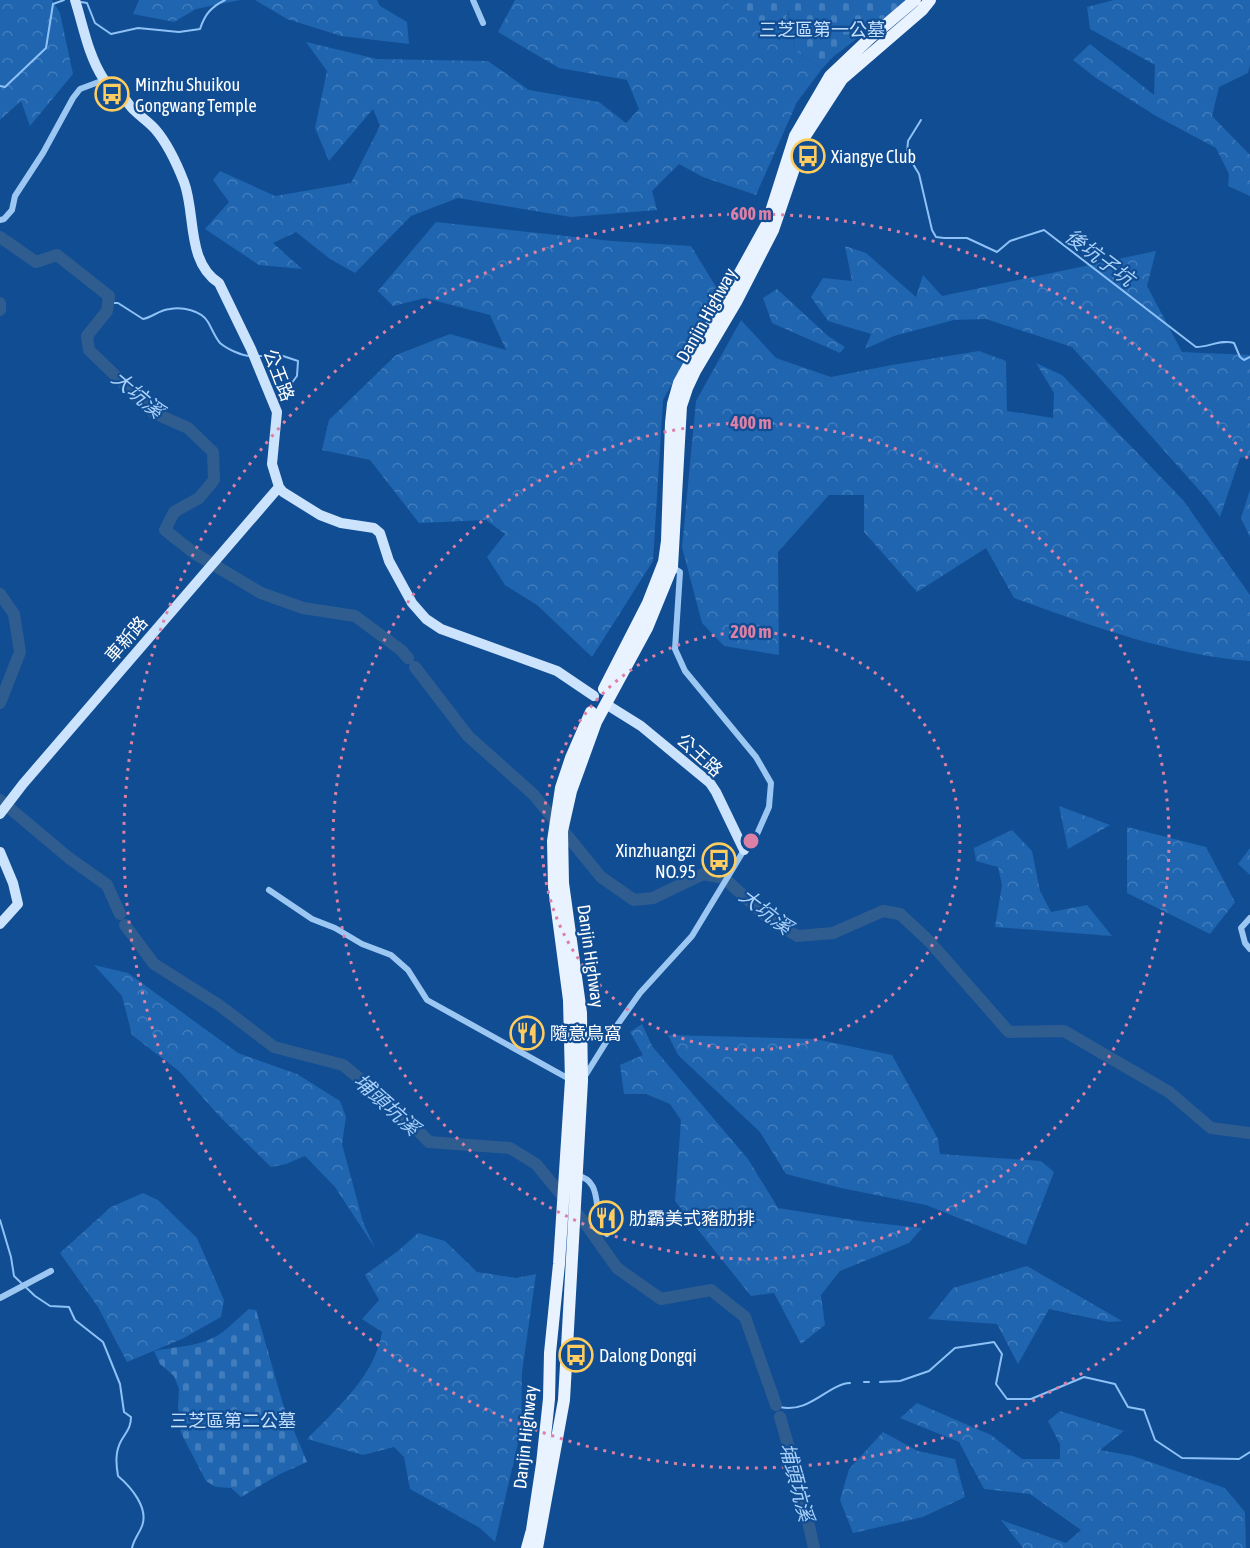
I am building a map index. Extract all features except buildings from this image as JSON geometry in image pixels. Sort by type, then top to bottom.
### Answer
[{"type":"main road","name":"Danjin Highway","points":[[861,55],[915,0]]},
{"type":"main road","name":"Danjin Highway","points":[[537,1548],[564,1400],[576,1179],[577,1080],[554,888],[558,837],[571,758],[668,564],[671,423],[679,383],[767,224],[795,136],[830,76],[922,10],[930,0]]},
{"type":"main road","name":"Danjin Highway","points":[[527,1548],[547,1421],[564,1166],[577,1080]]},
{"type":"street","points":[[473,0],[483,22]]},
{"type":"street","name":"公王路","points":[[76,3],[92,55],[104,80],[118,90],[134,111],[155,129],[167,145],[183,180],[190,200],[193,236],[205,269],[219,283],[255,357],[277,412],[272,464],[282,492],[320,515],[341,523],[374,528],[380,533],[389,561],[412,603],[426,619],[441,628],[557,671],[604,696],[710,783],[744,850]]},
{"type":"street","points":[[0,220],[12,210],[15,196],[43,153],[73,98],[80,89],[104,80]]},
{"type":"street","name":"車新路","points":[[2,810],[279,487]]},
{"type":"street","points":[[269,890],[312,919],[335,928],[362,944],[391,955],[408,970],[427,1000],[577,1080],[640,993],[692,936],[744,850],[753,841],[769,807],[771,783],[756,757],[685,671],[675,649],[680,572],[668,564]]},
{"type":"street","points":[[0,852],[13,884],[18,904],[0,924]]},
{"type":"street","points":[[1250,918],[1241,928],[1245,943],[1250,949]]},
{"type":"street","points":[[576,1179],[587,1178],[591,1182],[598,1206],[598,1216],[607,1234]]},
{"type":"street","points":[[0,1298],[51,1271]]},
{"type":"green space","points":[[0,0],[52,0],[60,13],[73,74],[30,126],[21,101],[0,120]]},
{"type":"green space","points":[[139,0],[240,0],[196,9],[174,22],[133,14]]},
{"type":"green space","points":[[255,0],[377,0],[380,6],[407,22],[409,44],[341,36],[287,19]]},
{"type":"green space","points":[[515,0],[727,0],[725,2],[783,28],[787,8],[795,50],[822,69],[797,102],[756,195],[703,177],[679,164],[652,191],[657,210],[571,217],[458,198],[411,216],[355,273],[330,259],[296,232],[273,243],[302,269],[259,265],[205,229],[229,202],[213,180],[220,171],[275,196],[351,183],[380,126],[373,109],[329,161],[315,128],[327,71],[306,42],[377,59],[488,61],[529,90],[599,102],[626,123],[639,109],[627,80],[559,68],[498,32]]},
{"type":"green space","name":"三芝區第一公墓","points":[[727,0],[907,0],[833,57],[822,69],[795,50],[788,10],[783,28],[753,24],[725,2]]},
{"type":"green space","points":[[1114,0],[1250,0],[1248,73],[1219,87],[1212,116],[1250,155],[1250,196],[1228,186],[1229,174],[1216,148],[1156,116],[1096,78],[1073,60],[1090,44],[1154,95],[1155,65],[1090,29],[1087,7]]},
{"type":"green space","points":[[436,222],[612,241],[691,246],[721,295],[663,400],[653,561],[592,657],[537,605],[505,585],[487,557],[505,534],[486,520],[419,523],[370,460],[322,450],[329,420],[396,355],[450,334],[506,350],[490,315],[425,298],[393,306],[378,291]]},
{"type":"green space","points":[[845,246],[866,253],[916,297],[923,275],[942,296],[1156,251],[1147,286],[1182,352],[1250,355],[1250,456],[1240,458],[1220,517],[1207,499],[1072,347],[986,319],[954,320],[894,336],[865,349],[871,334],[828,321],[811,297],[823,278],[852,281]]},
{"type":"green space","points":[[777,289],[828,336],[845,347],[840,353],[772,323],[763,298]]},
{"type":"green space","points":[[741,320],[776,358],[831,377],[979,351],[1006,361],[1007,411],[1053,418],[1054,393],[1036,363],[1062,375],[1183,500],[1250,595],[1250,661],[1220,658],[1160,646],[1014,598],[986,548],[917,592],[864,532],[864,495],[829,495],[778,552],[779,655],[724,646],[702,623],[682,547],[696,401]]},
{"type":"green space","points":[[1250,490],[1250,537],[1241,518]]},
{"type":"green space","points":[[1059,806],[1110,825],[1068,849]]},
{"type":"green space","points":[[1127,827],[1206,847],[1235,902],[1210,934],[1127,893]]},
{"type":"green space","points":[[1012,830],[1032,851],[1040,891],[1051,912],[1087,905],[1112,936],[995,927],[1002,885],[998,867],[976,861],[974,848]]},
{"type":"green space","points":[[1250,848],[1250,875],[1238,864]]},
{"type":"green space","points":[[94,965],[128,973],[238,1053],[297,1074],[340,1101],[346,1117],[342,1144],[363,1222],[375,1248],[335,1187],[305,1156],[271,1167],[222,1119],[179,1071],[132,1035],[122,996]]},
{"type":"green space","points":[[642,1024],[652,1046],[748,1159],[778,1208],[922,1228],[909,1243],[840,1271],[821,1295],[825,1325],[801,1344],[774,1293],[751,1296],[675,1201],[681,1120],[670,1104],[646,1094],[624,1094],[620,1065],[643,1055],[630,1032]]},
{"type":"green space","points":[[668,1035],[815,1039],[892,1055],[938,1139],[940,1154],[1041,1161],[1054,1172],[1026,1245],[926,1205],[786,1174],[760,1132],[678,1055]]},
{"type":"green space","points":[[143,1193],[158,1200],[197,1238],[224,1300],[221,1317],[182,1339],[127,1362],[98,1307],[60,1253],[111,1207]]},
{"type":"green space","points":[[418,1233],[445,1241],[477,1272],[516,1278],[536,1274],[522,1372],[521,1430],[495,1542],[480,1528],[410,1489],[404,1457],[394,1447],[363,1455],[307,1439],[353,1390],[372,1363],[378,1348],[382,1332],[362,1319],[379,1300],[365,1275]]},
{"type":"green space","points":[[1027,1266],[1122,1321],[1109,1322],[1049,1309],[1018,1364],[997,1324],[928,1319],[953,1288]]},
{"type":"green space","name":"三芝區第二公墓","points":[[249,1309],[256,1310],[283,1404],[307,1462],[280,1474],[241,1497],[231,1488],[216,1487],[206,1481],[181,1433],[178,1407],[179,1389],[174,1376],[160,1364],[154,1351],[208,1340],[224,1331]]},
{"type":"green space","points":[[917,1403],[991,1435],[1022,1459],[1060,1459],[1060,1444],[1048,1421],[1060,1411],[1124,1431],[1100,1450],[1133,1456],[1225,1488],[1245,1512],[1246,1548],[1023,1548],[1001,1520],[1066,1543],[1081,1530],[1030,1494],[984,1489],[959,1442],[900,1418]]},
{"type":"green space","points":[[883,1432],[918,1451],[955,1459],[965,1497],[923,1517],[853,1533],[840,1500],[849,1469]]},
{"type":"waterway","points":[[0,86],[5,87],[46,48],[53,4],[64,0]]},
{"type":"waterway","points":[[81,2],[87,3],[95,23],[111,34],[138,28],[179,32],[200,29],[209,12],[225,0]]},
{"type":"waterway","name":"後坑子坑","points":[[921,120],[908,141],[907,154],[919,174],[932,230],[936,237],[967,238],[997,252],[1010,241],[1044,230],[1196,347],[1229,342],[1234,343],[1240,357],[1244,360],[1250,357]]},
{"type":"waterway","name":"大坑溪","points":[[0,237],[36,262],[57,255],[109,296],[107,311],[87,336],[89,350],[154,413],[188,428],[213,452],[214,480],[199,498],[174,512],[165,530],[194,553],[261,593],[303,608],[355,616],[401,650],[408,658]]},
{"type":"waterway","name":"大坑溪","points":[[0,303],[0,310]]},
{"type":"waterway","points":[[108,303],[118,303],[143,319],[170,309],[180,308],[196,312],[205,318],[220,343],[235,352],[251,356]]},
{"type":"waterway","points":[[256,356],[283,356],[298,361],[297,376],[279,400]]},
{"type":"waterway","name":"埔頭坑溪","points":[[0,594],[14,614],[20,652],[0,703]]},
{"type":"waterway","name":"大坑溪","points":[[415,667],[468,736],[534,795],[601,877],[634,900],[653,898],[703,874],[724,878],[768,918],[797,936],[833,933],[883,911],[900,914],[929,941],[1009,1032],[1064,1031],[1169,1092],[1211,1128],[1250,1133]]},
{"type":"waterway","name":"埔頭坑溪","points":[[0,800],[69,858],[107,885],[120,914]]},
{"type":"waterway","name":"埔頭坑溪","points":[[125,925],[154,964],[219,1005],[274,1047],[343,1065],[398,1110],[429,1142],[510,1148],[536,1164],[588,1227],[617,1268],[661,1299],[711,1290],[745,1317],[776,1405]]},
{"type":"waterway","points":[[0,1220],[14,1276],[35,1296],[50,1306],[69,1307],[75,1320],[103,1342],[120,1384],[124,1412],[131,1417],[131,1421],[118,1449],[116,1463],[118,1476],[138,1498],[144,1519],[132,1548]]},
{"type":"waterway","points":[[880,1382],[900,1381],[929,1371],[955,1348],[994,1342],[1002,1354],[996,1384],[1007,1399],[1031,1399],[1084,1377],[1115,1384],[1128,1407],[1144,1410],[1155,1440],[1182,1458],[1239,1459],[1250,1452]]},
{"type":"waterway","points":[[864,1382],[869,1382]]},
{"type":"waterway","points":[[771,1392],[780,1407],[790,1408],[809,1403],[834,1388],[850,1383]]},
{"type":"waterway","name":"埔頭坑溪","points":[[780,1417],[800,1486],[814,1548]]},
{"type":"place","name":"Minzhu Shuikou Gongwang Temple","points":[[112,94]]},
{"type":"place","name":"Xiangye Club","points":[[808,156]]},
{"type":"place","name":"Xinzhuangzi NO.95","points":[[719,860]]},
{"type":"place","name":"隨意鳥窩","points":[[527,1033]]},
{"type":"place","name":"肋霸美式豬肋排","points":[[606,1218]]},
{"type":"place","name":"Dalong Dongqi","points":[[576,1355]]}]
